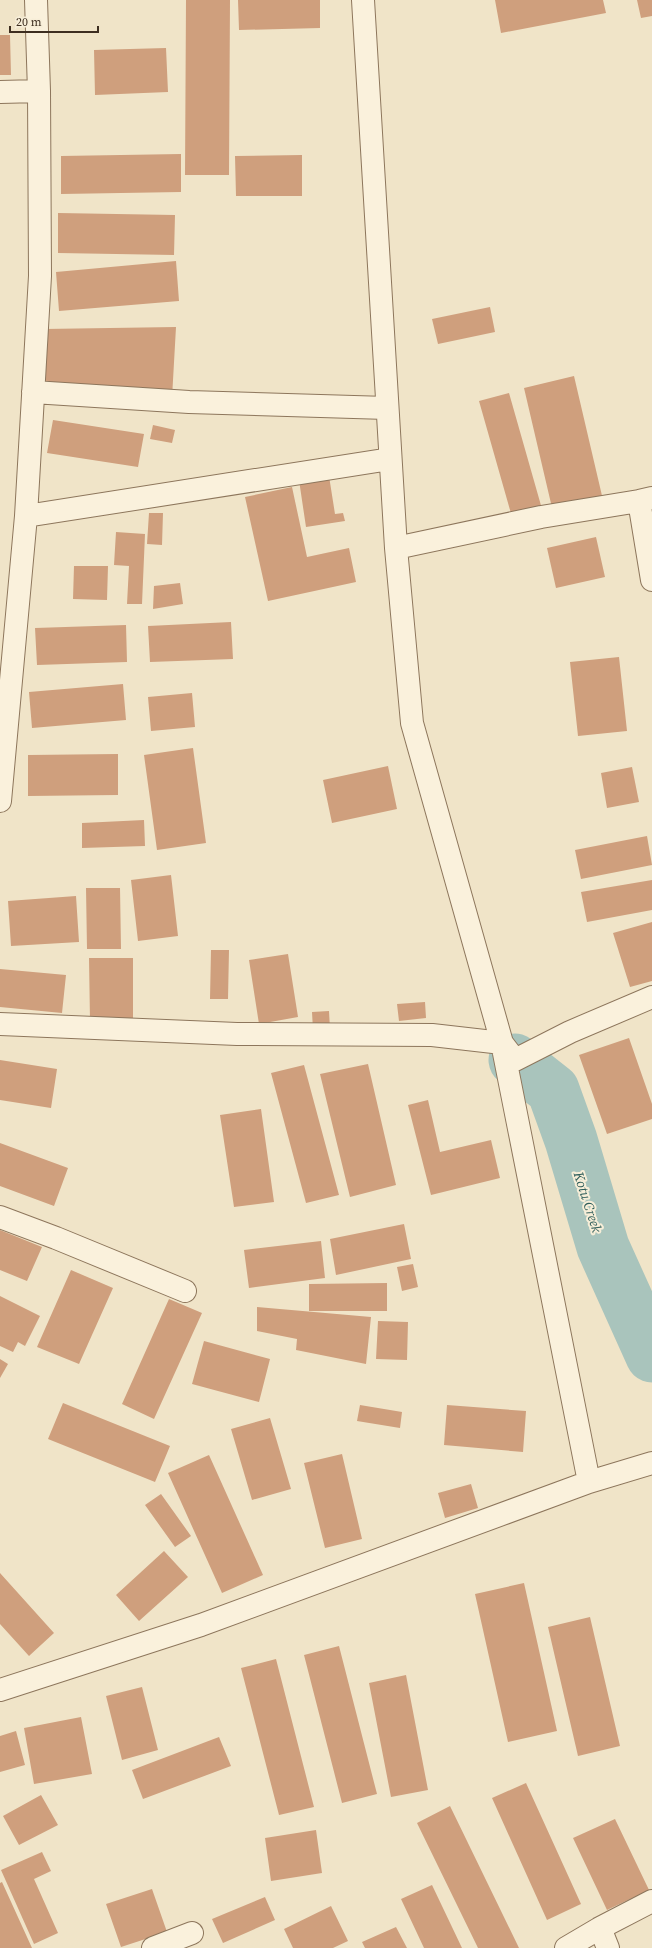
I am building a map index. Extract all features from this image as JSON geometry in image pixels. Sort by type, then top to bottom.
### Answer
[{"type":"street","points":[[0,802],[5,708],[26,516],[40,276],[39,91],[36,0]]},
{"type":"street","points":[[363,0],[396,548],[412,723],[502,1044],[589,1482]]},
{"type":"street","points":[[0,92],[39,91]]},
{"type":"street","points":[[33,392],[189,402],[387,408]]},
{"type":"street","points":[[26,516],[390,459]]},
{"type":"street","points":[[396,548],[541,517],[645,500],[652,580]]},
{"type":"street","points":[[0,1024],[237,1034],[432,1035],[502,1044],[515,1060],[570,1032],[652,996]]},
{"type":"street","points":[[0,1217],[56,1238],[185,1291]]},
{"type":"street","points":[[0,1690],[201,1625],[589,1482],[652,1463]]},
{"type":"street","points":[[566,1948],[600,1928],[652,1901]]},
{"type":"street","points":[[600,1928],[608,1948]]},
{"type":"street","points":[[153,1948],[192,1933]]},
{"type":"building","points":[[186,0],[230,0],[229,175],[185,175]]},
{"type":"building","points":[[238,0],[320,0],[320,28],[239,30]]},
{"type":"building","points":[[495,0],[603,0],[606,13],[501,33]]},
{"type":"building","points":[[637,0],[652,0],[652,16],[641,18]]},
{"type":"building","points":[[0,35],[10,35],[11,75],[0,75]]},
{"type":"building","points":[[166,48],[168,92],[95,95],[94,50]]},
{"type":"building","points":[[181,154],[181,192],[61,194],[61,156]]},
{"type":"building","points":[[302,155],[302,196],[236,196],[235,156]]},
{"type":"building","points":[[58,213],[175,215],[174,255],[58,253]]},
{"type":"building","points":[[176,261],[179,301],[59,311],[56,272]]},
{"type":"building","points":[[490,307],[495,332],[438,344],[432,319]]},
{"type":"building","points":[[176,327],[172,398],[40,387],[44,329]]},
{"type":"building","points":[[574,376],[603,500],[553,512],[524,388]]},
{"type":"building","points":[[509,393],[542,509],[512,517],[479,401]]},
{"type":"building","points":[[53,420],[144,434],[138,467],[47,453]]},
{"type":"building","points":[[153,425],[175,430],[172,443],[150,439]]},
{"type":"building","points":[[329,476],[335,514],[343,513],[345,521],[306,527],[299,480]]},
{"type":"building","points":[[292,487],[307,557],[349,548],[356,582],[268,601],[245,497]]},
{"type":"building","points":[[149,513],[163,513],[162,545],[147,544]]},
{"type":"building","points":[[116,532],[145,534],[142,604],[127,604],[129,566],[114,565]]},
{"type":"building","points":[[596,537],[605,577],[556,588],[547,548]]},
{"type":"building","points":[[74,566],[108,566],[107,600],[73,599]]},
{"type":"building","points":[[180,583],[183,604],[153,609],[154,586]]},
{"type":"building","points":[[231,622],[233,659],[150,662],[148,626]]},
{"type":"building","points":[[126,625],[127,662],[37,665],[35,628]]},
{"type":"building","points":[[619,657],[627,731],[578,736],[570,662]]},
{"type":"building","points":[[123,684],[126,720],[32,728],[29,692]]},
{"type":"building","points":[[192,693],[195,727],[151,731],[148,697]]},
{"type":"building","points":[[193,748],[206,843],[157,850],[144,755]]},
{"type":"building","points":[[118,754],[118,795],[28,796],[28,755]]},
{"type":"building","points":[[388,766],[397,809],[332,823],[323,780]]},
{"type":"building","points":[[632,767],[639,802],[607,808],[601,773]]},
{"type":"building","points":[[144,820],[145,846],[82,848],[82,823]]},
{"type":"building","points":[[647,836],[652,865],[581,879],[575,850]]},
{"type":"building","points":[[171,875],[178,936],[138,941],[131,880]]},
{"type":"building","points":[[652,880],[652,910],[587,922],[581,892]]},
{"type":"building","points":[[86,888],[120,888],[121,949],[87,949]]},
{"type":"building","points":[[76,896],[79,942],[11,946],[8,901]]},
{"type":"building","points":[[652,922],[652,981],[630,987],[613,933]]},
{"type":"building","points":[[211,950],[229,950],[228,999],[210,999]]},
{"type":"building","points":[[288,954],[298,1017],[259,1024],[249,960]]},
{"type":"building","points":[[89,958],[133,958],[133,1020],[90,1020]]},
{"type":"building","points":[[0,969],[66,975],[62,1013],[0,1007]]},
{"type":"building","points":[[425,1002],[426,1018],[399,1021],[397,1004]]},
{"type":"building","points":[[329,1011],[330,1029],[313,1030],[312,1012]]},
{"type":"building","points":[[629,1038],[652,1104],[652,1119],[607,1134],[579,1055]]},
{"type":"building","points":[[0,1060],[57,1069],[51,1108],[0,1100]]},
{"type":"building","points":[[368,1064],[396,1185],[350,1197],[320,1074]]},
{"type":"building","points":[[304,1065],[339,1195],[306,1203],[271,1073]]},
{"type":"building","points":[[428,1100],[440,1152],[491,1140],[500,1178],[431,1195],[408,1105]]},
{"type":"building","points":[[261,1109],[274,1202],[234,1207],[220,1115]]},
{"type":"building","points":[[0,1143],[68,1168],[54,1206],[0,1186]]},
{"type":"building","points":[[404,1224],[411,1259],[336,1275],[330,1239]]},
{"type":"building","points":[[0,1230],[42,1247],[27,1281],[0,1270]]},
{"type":"building","points":[[321,1241],[325,1278],[249,1288],[244,1250]]},
{"type":"building","points":[[413,1264],[418,1287],[402,1291],[397,1267]]},
{"type":"building","points":[[71,1270],[113,1288],[79,1364],[37,1347]]},
{"type":"building","points":[[387,1283],[387,1311],[309,1311],[309,1284]]},
{"type":"building","points":[[0,1296],[40,1316],[25,1346],[18,1342],[13,1352],[0,1346]]},
{"type":"building","points":[[169,1299],[202,1313],[154,1419],[122,1404]]},
{"type":"building","points":[[257,1307],[371,1317],[366,1364],[296,1350],[297,1339],[257,1331]]},
{"type":"building","points":[[378,1321],[408,1322],[407,1360],[376,1359]]},
{"type":"building","points":[[204,1341],[270,1359],[259,1402],[192,1384]]},
{"type":"building","points":[[0,1359],[8,1364],[0,1378]]},
{"type":"building","points":[[63,1403],[170,1446],[155,1482],[48,1439]]},
{"type":"building","points":[[360,1405],[402,1412],[400,1428],[357,1421]]},
{"type":"building","points":[[447,1405],[526,1411],[523,1452],[444,1445]]},
{"type":"building","points":[[270,1418],[291,1489],[252,1500],[231,1429]]},
{"type":"building","points":[[342,1454],[362,1539],[325,1548],[304,1463]]},
{"type":"building","points":[[209,1455],[263,1575],[222,1593],[168,1473]]},
{"type":"building","points":[[471,1484],[478,1508],[445,1518],[438,1493]]},
{"type":"building","points":[[161,1494],[191,1536],[175,1547],[145,1505]]},
{"type":"building","points":[[164,1551],[188,1577],[139,1621],[116,1595]]},
{"type":"building","points":[[0,1573],[54,1633],[29,1656],[0,1624]]},
{"type":"building","points":[[524,1583],[557,1731],[508,1742],[475,1594]]},
{"type":"building","points":[[590,1617],[620,1746],[578,1756],[548,1627]]},
{"type":"building","points":[[339,1646],[377,1794],[342,1803],[304,1655]]},
{"type":"building","points":[[276,1659],[314,1807],[279,1815],[241,1668]]},
{"type":"building","points":[[406,1675],[428,1790],[391,1797],[369,1683]]},
{"type":"building","points":[[142,1687],[158,1750],[122,1760],[106,1696]]},
{"type":"building","points":[[81,1717],[92,1774],[34,1784],[24,1728]]},
{"type":"building","points":[[16,1731],[25,1765],[0,1772],[0,1736]]},
{"type":"building","points":[[219,1737],[231,1766],[143,1799],[132,1770]]},
{"type":"building","points":[[526,1783],[581,1904],[547,1920],[492,1798]]},
{"type":"building","points":[[41,1795],[58,1825],[19,1845],[3,1816]]},
{"type":"building","points":[[450,1806],[519,1948],[478,1948],[417,1823]]},
{"type":"building","points":[[615,1819],[649,1890],[607,1910],[573,1838]]},
{"type":"building","points":[[316,1830],[322,1873],[271,1881],[265,1838]]},
{"type":"building","points":[[42,1852],[51,1871],[34,1879],[58,1933],[34,1944],[1,1870]]},
{"type":"building","points":[[2,1882],[32,1948],[0,1948],[0,1883]]},
{"type":"building","points":[[432,1885],[462,1948],[424,1948],[401,1899]]},
{"type":"building","points":[[152,1889],[167,1932],[121,1947],[106,1904]]},
{"type":"building","points":[[265,1897],[275,1920],[223,1943],[212,1919]]},
{"type":"building","points":[[331,1906],[348,1941],[333,1948],[293,1948],[284,1929]]},
{"type":"building","points":[[396,1927],[407,1948],[365,1948],[362,1942]]},
{"type":"waterway","name":"Kotu Creek","points":[[515,1060],[553,1090],[571,1140],[603,1247],[652,1356]]}]
